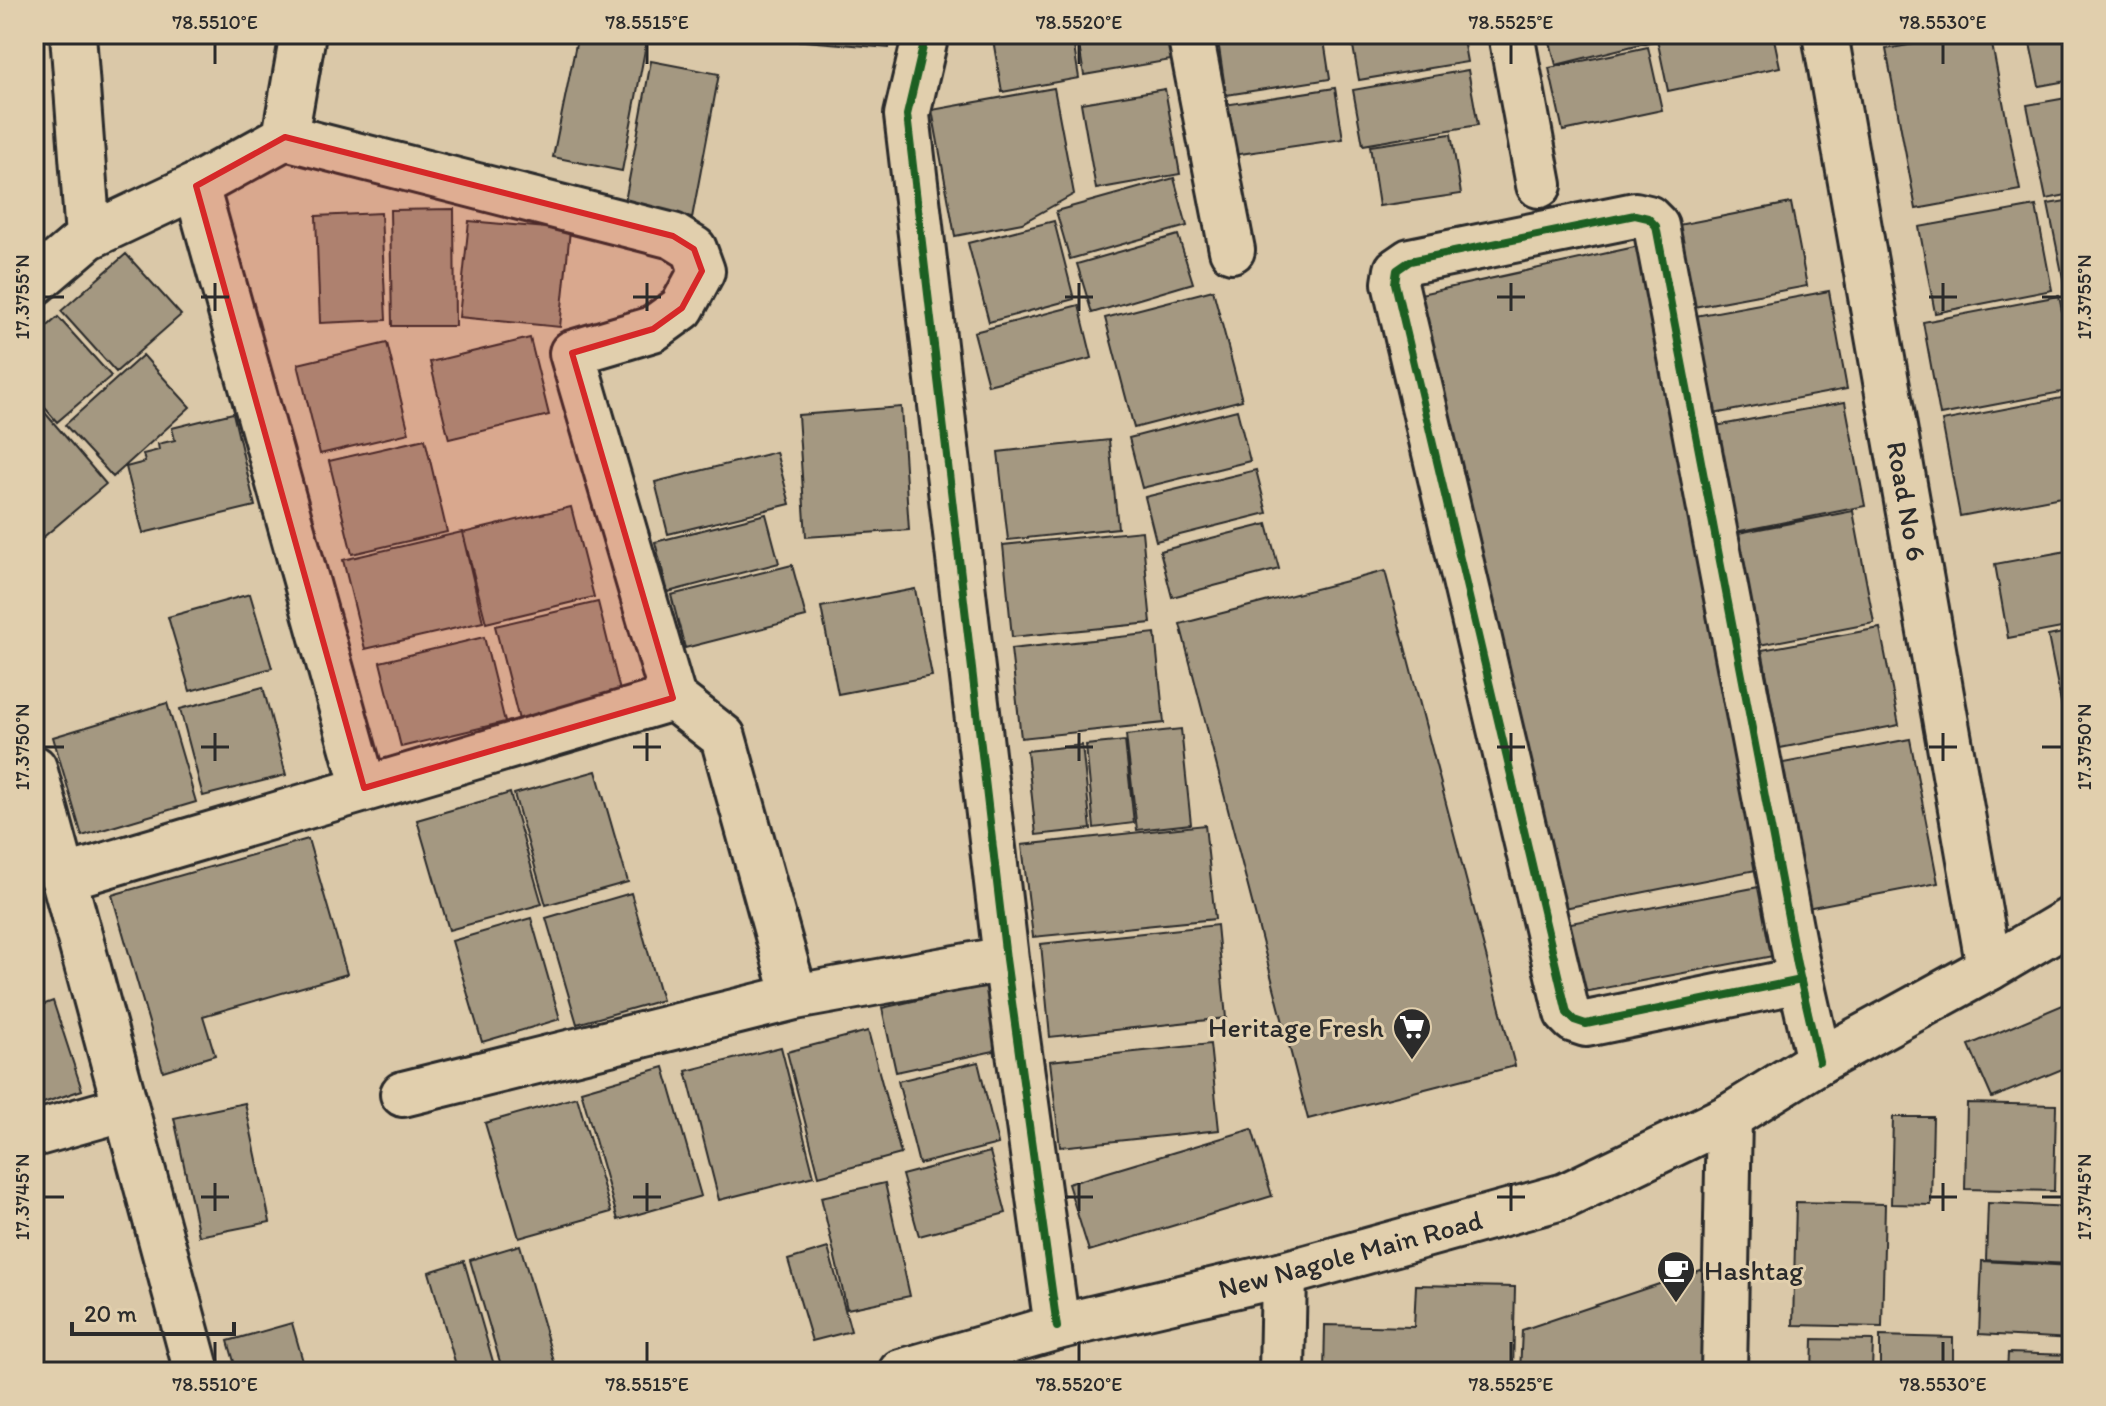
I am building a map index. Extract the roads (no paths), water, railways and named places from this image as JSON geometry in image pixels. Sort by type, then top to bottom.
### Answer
[{"type":"street","points":[[73,34],[88,237]]},
{"type":"street","points":[[285,137],[303,34]]},
{"type":"street","points":[[926,34],[907,115],[1006,959],[1057,1327]]},
{"type":"street","points":[[1190,34],[1232,250]]},
{"type":"street","points":[[1511,34],[1539,185]]},
{"type":"street","name":"Road No 6","points":[[1825,34],[1989,968]]},
{"type":"street","points":[[34,283],[88,237],[196,186],[285,137],[673,236],[694,249],[702,271],[682,308],[653,329],[572,353],[673,698],[723,737],[795,997]]},
{"type":"street","points":[[196,186],[364,788]]},
{"type":"street","points":[[1801,980],[1586,1024],[1574,1020],[1567,1013],[1395,283],[1397,270],[1410,261],[1635,215],[1648,218],[1656,226],[1819,1061]]},
{"type":"street","points":[[63,878],[673,698]]},
{"type":"street","points":[[34,768],[197,1372]]},
{"type":"street","name":"New Nagole Main Road","points":[[901,1372],[1057,1327],[1284,1274],[1565,1196],[1729,1117],[1819,1061],[2072,919]]},
{"type":"street","points":[[403,1094],[795,997],[1006,959]]},
{"type":"street","points":[[34,1134],[126,1108]]},
{"type":"street","points":[[1724,1372],[1729,1117]]},
{"type":"street","points":[[1282,1372],[1284,1274]]},
{"type":"place","name":"Heritage Fresh","points":[[1412,1061]]},
{"type":"place","name":"Hashtag","points":[[1676,1304]]}]
